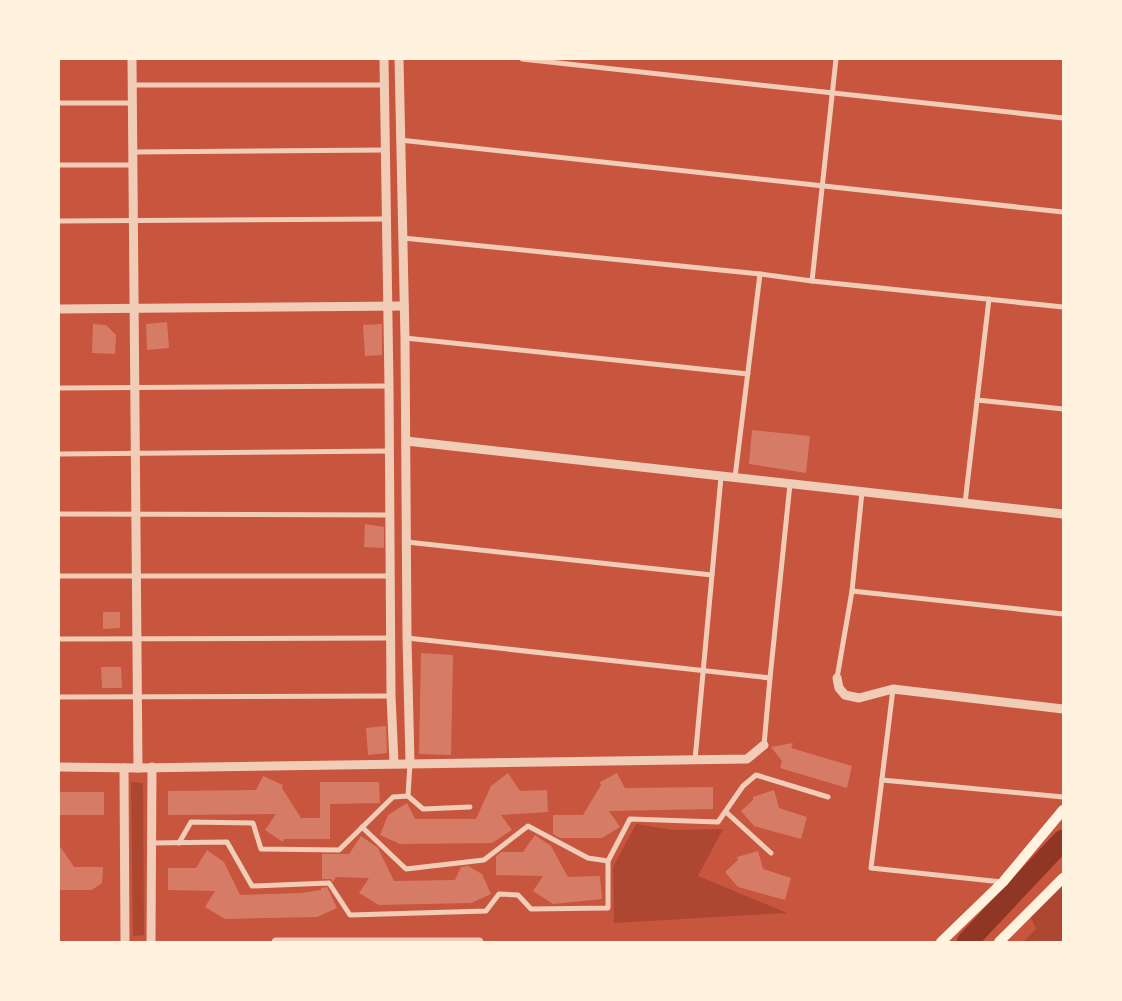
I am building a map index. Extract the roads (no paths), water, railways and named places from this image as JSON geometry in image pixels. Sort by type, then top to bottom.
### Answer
[{"type":"main road","points":[[941,942],[1003,882],[1063,810]]},
{"type":"main road","points":[[999,942],[1063,878]]},
{"type":"street","points":[[132,59],[138,768]]},
{"type":"street","points":[[384,59],[391,696],[394,763]]},
{"type":"street","points":[[399,59],[405,338],[407,638],[410,763],[408,796]]},
{"type":"street","points":[[522,59],[1063,118]]},
{"type":"street","points":[[812,281],[836,59]]},
{"type":"street","points":[[132,85],[385,85]]},
{"type":"street","points":[[59,103],[132,103]]},
{"type":"street","points":[[400,140],[1063,212]]},
{"type":"street","points":[[133,152],[385,150]]},
{"type":"street","points":[[59,164],[133,164]]},
{"type":"street","points":[[59,221],[387,219]]},
{"type":"street","points":[[403,238],[1063,307]]},
{"type":"street","points":[[736,477],[760,274]]},
{"type":"street","points":[[965,504],[988,299]]},
{"type":"street","points":[[59,309],[404,306]]},
{"type":"street","points":[[405,338],[748,374]]},
{"type":"street","points":[[59,388],[389,386]]},
{"type":"street","points":[[977,400],[1063,409]]},
{"type":"street","points":[[406,441],[1063,514]]},
{"type":"street","points":[[59,454],[389,452]]},
{"type":"street","points":[[695,760],[721,477]]},
{"type":"street","points":[[59,767],[138,768],[747,759],[764,745],[790,484]]},
{"type":"street","points":[[862,492],[852,591],[837,678],[839,688],[845,695],[859,698],[893,689],[1063,709]]},
{"type":"street","points":[[59,514],[389,515]]},
{"type":"street","points":[[407,542],[712,575]]},
{"type":"street","points":[[59,576],[390,576]]},
{"type":"street","points":[[852,591],[1063,614]]},
{"type":"street","points":[[59,639],[391,638]]},
{"type":"street","points":[[407,638],[770,678]]},
{"type":"street","points":[[893,689],[871,868],[1003,882]]},
{"type":"street","points":[[59,697],[391,696]]},
{"type":"street","points":[[151,942],[152,767]]},
{"type":"street","points":[[124,768],[125,942]]},
{"type":"street","points":[[152,843],[228,842],[252,886],[329,883],[350,915],[486,911],[499,894],[518,895],[531,910],[608,908],[608,861],[630,819],[718,822],[743,786],[756,775],[828,797]]},
{"type":"street","points":[[882,780],[1063,796]]},
{"type":"street","points":[[179,843],[191,822],[254,823],[261,849],[339,850],[393,797],[408,796],[423,809],[470,807]]},
{"type":"street","points":[[726,812],[770,853]]},
{"type":"street","points":[[362,827],[406,868],[484,860],[500,845],[528,826],[588,858],[608,861]]},
{"type":"street","points":[[276,942],[479,942]]},
{"type":"waterway","points":[[967,942],[1063,840]]}]
